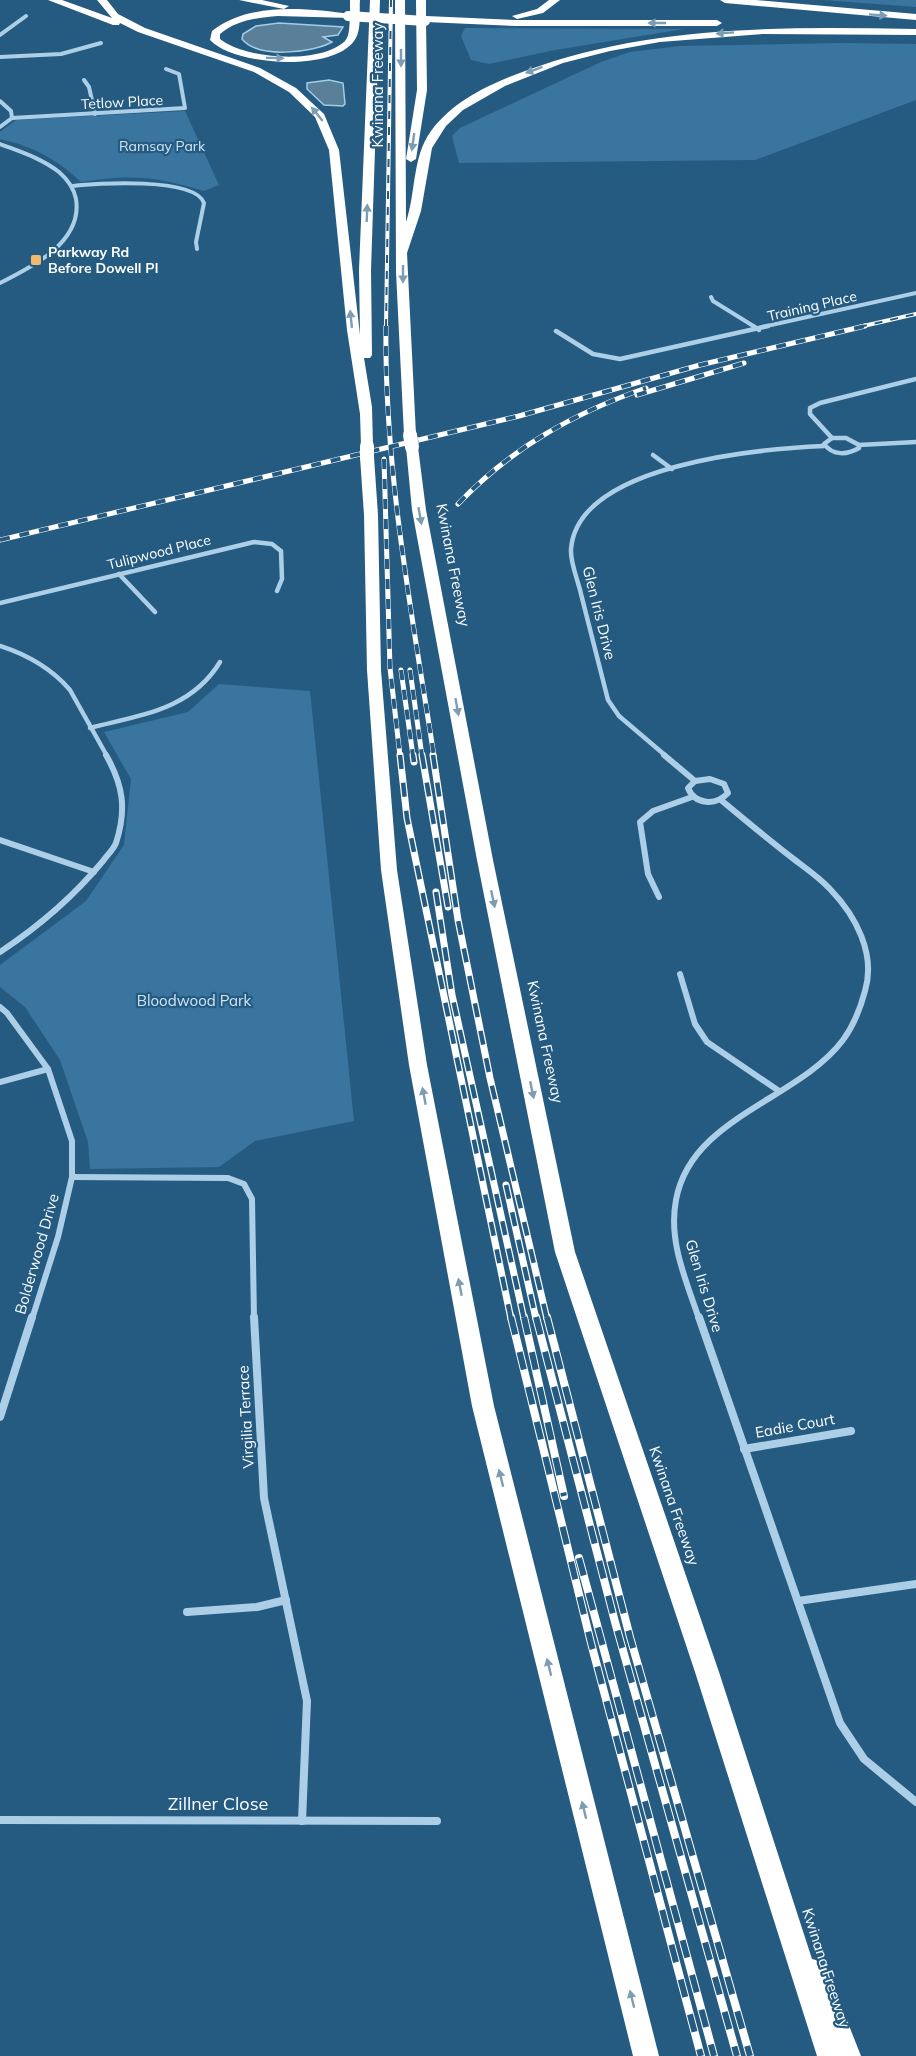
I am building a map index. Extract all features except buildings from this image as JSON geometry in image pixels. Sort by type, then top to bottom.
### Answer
[{"type":"highway","points":[[53,0],[148,34],[224,57]]},
{"type":"highway","points":[[102,0],[106,9],[120,19],[146,31],[258,70],[294,92],[320,116],[331,136],[353,330],[367,419]]},
{"type":"highway","points":[[244,0],[348,13],[535,23],[793,23],[916,26]]},
{"type":"highway","points":[[268,0],[348,13]]},
{"type":"highway","points":[[348,13],[291,13],[244,18],[224,26],[215,33],[215,40],[221,47],[254,57],[311,56],[338,49],[352,38],[355,0]]},
{"type":"highway","name":"Kwinana Freeway","points":[[375,0],[365,270],[367,452],[371,515],[374,670],[389,870],[418,1065],[483,1406],[646,2056]]},
{"type":"highway","name":"Kwinana Freeway","points":[[400,0],[406,386],[419,510],[485,860],[565,1252],[707,1672],[830,2056]]},
{"type":"highway","points":[[402,233],[422,90],[421,0]]},
{"type":"highway","points":[[425,18],[508,17],[540,11],[555,0]]},
{"type":"highway","points":[[725,0],[916,17]]},
{"type":"highway","points":[[753,0],[840,12]]},
{"type":"highway","points":[[403,251],[419,196],[423,158],[434,134],[443,123],[468,102],[521,75],[588,54],[639,43],[695,36],[783,30],[916,32]]},
{"type":"highway","points":[[707,1672],[848,2056]]},
{"type":"street","points":[[0,35],[26,16]]},
{"type":"street","points":[[0,57],[61,54],[101,44]]},
{"type":"street","name":"Tetlow Place","points":[[12,118],[185,108],[178,74],[165,69]]},
{"type":"street","points":[[84,80],[95,114]]},
{"type":"street","points":[[0,101],[11,111],[12,118],[0,127]]},
{"type":"street","points":[[0,144],[44,162],[58,171],[73,186],[79,213],[69,236],[40,262],[0,283]]},
{"type":"street","points":[[73,186],[115,182],[150,182],[198,195],[204,203],[196,249]]},
{"type":"street","name":"Training Place","points":[[711,297],[759,330],[916,293]]},
{"type":"street","points":[[556,331],[593,354],[620,359],[759,330]]},
{"type":"street","points":[[832,438],[810,414],[809,411],[814,406],[916,379]]},
{"type":"street","points":[[824,446],[825,441],[832,438],[852,440],[859,445],[916,442]]},
{"type":"street","name":"Glen Iris Drive","points":[[695,781],[618,716],[608,700],[571,553],[578,523],[597,502],[633,481],[672,469],[750,452],[824,446],[832,452],[846,454],[857,451],[859,445]]},
{"type":"street","points":[[653,455],[672,469]]},
{"type":"street","name":"Tulipwood Place","points":[[0,603],[244,543],[264,542],[272,544],[281,551],[282,579],[277,591]]},
{"type":"street","points":[[119,574],[154,612]]},
{"type":"street","points":[[0,646],[39,662],[62,680],[70,690],[119,777],[123,808],[116,845],[94,872],[73,894],[21,938],[0,952]]},
{"type":"street","points":[[90,728],[161,709],[181,701],[209,681],[220,662]]},
{"type":"street","points":[[659,897],[648,874],[640,822],[653,811],[692,797],[705,802],[721,800],[728,793],[724,784],[710,779],[695,781],[688,788],[692,797]]},
{"type":"street","name":"Glen Iris Drive","points":[[721,800],[829,887],[856,924],[866,945],[870,968],[867,992],[854,1027],[827,1059],[717,1134],[690,1164],[680,1183],[673,1221],[678,1257],[840,1723],[864,1759],[916,1802]]},
{"type":"street","points":[[0,840],[94,872]]},
{"type":"street","points":[[680,974],[695,1024],[707,1042],[779,1091]]},
{"type":"street","name":"Bolderwood Drive","points":[[0,1007],[8,1013],[48,1069],[72,1141],[72,1178],[58,1237],[0,1417]]},
{"type":"street","points":[[0,1082],[48,1069]]},
{"type":"street","name":"Virgilia Terrace","points":[[72,1178],[228,1178],[242,1182],[249,1188],[252,1199],[252,1286],[264,1498],[307,1701],[302,1821]]},
{"type":"street","name":"Eadie Court","points":[[744,1449],[851,1431]]},
{"type":"street","points":[[798,1601],[916,1584]]},
{"type":"street","points":[[187,1612],[257,1607],[286,1600]]},
{"type":"street","name":"Zillner Close","points":[[0,1820],[437,1821]]},
{"type":"green space","points":[[823,0],[916,0],[916,7]]},
{"type":"green space","points":[[465,28],[684,29],[555,50],[489,64],[471,60],[461,36]]},
{"type":"green space","points":[[916,44],[916,100],[755,160],[459,163],[452,136],[460,128],[601,62],[630,52],[680,46]]},
{"type":"green space","name":"Ramsay Park","points":[[185,111],[219,185],[204,191],[157,179],[129,177],[81,182],[44,154],[0,139],[0,132],[16,120]]},
{"type":"green space","name":"Bloodwood Park","points":[[219,684],[310,691],[354,1121],[255,1141],[219,1167],[90,1169],[88,1142],[60,1060],[25,1007],[0,987],[0,965],[86,901],[124,845],[131,779],[104,732],[188,712]]},
{"type":"shaded area","points":[[279,23],[343,27],[338,35],[323,37],[332,42],[299,51],[272,52],[250,45],[242,39],[243,34],[256,26]]},
{"type":"shaded area","points":[[329,80],[343,83],[345,104],[343,106],[324,105],[307,89],[307,83]]},
{"type":"railway","points":[[386,326],[391,0]]},
{"type":"railway","points":[[859,327],[916,314]]},
{"type":"railway","points":[[386,326],[391,447]]},
{"type":"railway","points":[[391,447],[519,416],[700,365],[865,326]]},
{"type":"railway","points":[[637,395],[744,363]]},
{"type":"railway","points":[[458,504],[500,466],[545,434],[594,409],[646,388]]},
{"type":"railway","points":[[0,540],[391,447]]},
{"type":"railway","points":[[391,447],[401,542],[434,756]]},
{"type":"railway","points":[[384,459],[390,668],[400,756]]},
{"type":"railway","points":[[401,670],[413,756]]},
{"type":"railway","points":[[410,670],[422,756]]},
{"type":"railway","points":[[400,755],[407,818],[511,1319]]},
{"type":"railway","points":[[413,755],[414,762]]},
{"type":"railway","points":[[422,755],[448,907]]},
{"type":"railway","points":[[433,755],[458,920],[490,1078],[547,1319]]},
{"type":"railway","points":[[436,892],[452,995],[524,1319]]},
{"type":"railway","points":[[506,1185],[536,1319]]},
{"type":"railway","points":[[511,1317],[591,1643],[701,2056]]},
{"type":"railway","points":[[524,1317],[564,1496]]},
{"type":"railway","points":[[536,1317],[615,1622],[737,2056]]},
{"type":"railway","points":[[547,1317],[630,1637],[750,2056]]},
{"type":"railway","points":[[579,1558],[714,2056]]},
{"type":"place","name":"Parkway Rd Before Dowell Pl","points":[[36,260]]}]
